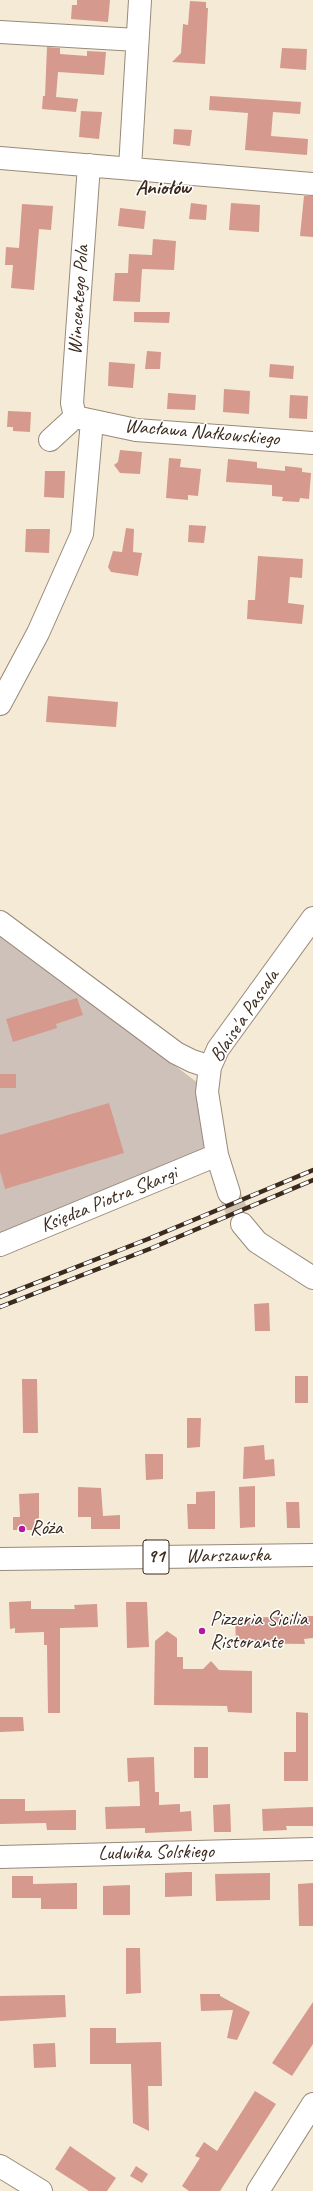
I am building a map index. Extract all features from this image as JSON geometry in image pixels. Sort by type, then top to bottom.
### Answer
[{"type":"street","points":[[130,168],[140,0]]},
{"type":"street","points":[[0,32],[137,40]]},
{"type":"street","points":[[0,158],[313,184]]},
{"type":"street","name":"Wincentego Pola","points":[[0,704],[38,633],[82,534],[83,419],[72,403],[89,165]]},
{"type":"street","points":[[50,440],[83,419]]},
{"type":"street","name":"Wacława Nałkowskiego","points":[[83,419],[136,430],[313,443]]},
{"type":"street","name":"Blaise'a Pascala","points":[[229,1193],[217,1155],[207,1092],[210,1067],[218,1048],[313,918]]},
{"type":"street","points":[[0,922],[176,1053],[192,1061],[210,1067]]},
{"type":"street","name":"Księdza Piotra Skargi","points":[[0,1245],[217,1155]]},
{"type":"street","points":[[242,1224],[257,1242],[313,1278]]},
{"type":"street","name":"Warszawska","points":[[0,1559],[313,1555]]},
{"type":"street","name":"Ludwika Solskiego","points":[[0,1857],[313,1849]]},
{"type":"street","points":[[258,2191],[313,2104]]},
{"type":"street","points":[[0,2166],[41,2191]]},
{"type":"shaded area","points":[[0,934],[198,1083],[208,1152],[0,1237]]},
{"type":"building","points":[[77,0],[110,0],[108,22],[71,19],[72,5],[77,5]]},
{"type":"building","points":[[190,1],[206,2],[206,8],[208,8],[205,64],[172,62],[181,53],[183,24],[188,25]]},
{"type":"building","points":[[47,47],[60,48],[60,54],[87,56],[87,51],[106,52],[104,75],[58,72],[56,97],[78,99],[76,112],[42,109],[43,96],[45,96]]},
{"type":"building","points":[[282,48],[307,49],[306,70],[280,68]]},
{"type":"building","points":[[210,96],[301,102],[300,114],[273,112],[271,136],[308,139],[307,155],[245,150],[248,113],[209,110]]},
{"type":"building","points":[[81,111],[102,112],[99,139],[79,137]]},
{"type":"building","points":[[174,129],[192,130],[190,146],[173,144]]},
{"type":"building","points":[[304,196],[313,196],[313,237],[300,236]]},
{"type":"building","points":[[191,203],[207,205],[206,220],[189,219]]},
{"type":"building","points":[[231,203],[260,205],[259,232],[229,230]]},
{"type":"building","points":[[22,204],[53,206],[51,230],[39,229],[34,290],[11,288],[13,265],[5,265],[6,247],[19,248]]},
{"type":"building","points":[[120,208],[146,211],[144,229],[118,226]]},
{"type":"building","points":[[153,239],[176,241],[174,270],[142,269],[140,302],[113,301],[115,273],[128,273],[129,254],[152,255]]},
{"type":"building","points":[[134,312],[170,312],[169,323],[134,322]]},
{"type":"building","points":[[147,351],[161,352],[160,369],[145,369]]},
{"type":"building","points":[[109,362],[135,364],[133,388],[108,386]]},
{"type":"building","points":[[270,364],[294,366],[293,379],[269,377]]},
{"type":"building","points":[[224,389],[250,391],[249,414],[223,412]]},
{"type":"building","points":[[168,393],[196,395],[195,410],[167,409]]},
{"type":"building","points":[[290,395],[308,396],[307,419],[289,418]]},
{"type":"building","points":[[8,411],[31,412],[30,432],[13,431],[13,427],[7,427]]},
{"type":"building","points":[[120,450],[142,452],[140,474],[120,473],[114,465],[118,462]]},
{"type":"building","points":[[169,458],[181,459],[180,467],[201,469],[198,496],[188,495],[188,500],[166,498]]},
{"type":"building","points":[[228,459],[257,462],[257,468],[285,471],[285,466],[302,468],[302,472],[311,473],[309,499],[300,498],[299,502],[282,501],[283,497],[272,496],[272,485],[226,482]]},
{"type":"building","points":[[45,471],[65,471],[64,498],[44,497]]},
{"type":"building","points":[[189,525],[206,526],[204,543],[188,542]]},
{"type":"building","points":[[126,528],[134,529],[133,552],[142,553],[138,576],[111,572],[108,567],[113,551],[122,552]]},
{"type":"building","points":[[26,529],[50,529],[49,553],[25,552]]},
{"type":"building","points":[[258,556],[303,559],[302,578],[290,577],[288,603],[304,605],[302,624],[247,619],[248,600],[255,600]]},
{"type":"building","points":[[48,696],[118,702],[116,727],[46,722]]},
{"type":"building","points":[[77,998],[83,1015],[56,1024],[57,1028],[13,1042],[6,1019]]},
{"type":"building","points":[[0,1074],[16,1074],[16,1088],[0,1088]]},
{"type":"building","points":[[109,1103],[124,1153],[5,1189],[0,1171],[0,1135]]},
{"type":"building","points":[[269,1303],[270,1331],[255,1331],[254,1304]]},
{"type":"building","points":[[295,1376],[308,1376],[308,1403],[295,1403]]},
{"type":"building","points":[[22,1379],[37,1379],[38,1433],[23,1433]]},
{"type":"building","points":[[187,1418],[201,1418],[200,1447],[187,1448]]},
{"type":"building","points":[[264,1445],[265,1460],[274,1459],[275,1476],[243,1479],[244,1447]]},
{"type":"building","points":[[145,1454],[163,1454],[163,1479],[146,1480]]},
{"type":"building","points":[[255,1486],[255,1527],[240,1528],[239,1487]]},
{"type":"building","points":[[78,1487],[101,1488],[103,1516],[120,1515],[120,1529],[91,1529],[91,1517],[78,1517]]},
{"type":"building","points":[[215,1491],[215,1529],[188,1529],[187,1504],[196,1504],[196,1492]]},
{"type":"building","points":[[39,1493],[39,1530],[13,1530],[13,1517],[20,1517],[19,1494]]},
{"type":"building","points":[[286,1502],[299,1502],[300,1528],[287,1528]]},
{"type":"building","points":[[31,1601],[31,1609],[75,1609],[74,1605],[97,1604],[98,1627],[60,1628],[60,1713],[48,1713],[47,1645],[44,1645],[44,1632],[15,1633],[15,1628],[10,1629],[9,1602]]},
{"type":"building","points":[[126,1602],[147,1602],[149,1647],[127,1648]]},
{"type":"building","points":[[313,1616],[313,1638],[304,1639],[305,1644],[236,1643],[235,1618]]},
{"type":"building","points":[[167,1631],[177,1638],[177,1657],[183,1657],[183,1669],[203,1669],[211,1661],[219,1670],[252,1671],[252,1713],[228,1712],[227,1706],[154,1705],[155,1641]]},
{"type":"building","points":[[296,1712],[308,1713],[308,1781],[284,1781],[284,1752],[296,1752]]},
{"type":"building","points":[[0,1717],[23,1717],[24,1731],[0,1732]]},
{"type":"building","points":[[194,1747],[208,1747],[208,1778],[194,1778]]},
{"type":"building","points":[[154,1757],[155,1792],[159,1792],[159,1805],[180,1804],[180,1812],[191,1811],[192,1831],[145,1833],[145,1828],[106,1829],[105,1807],[140,1806],[139,1781],[128,1782],[127,1758]]},
{"type":"building","points":[[0,1799],[25,1799],[25,1811],[76,1810],[76,1830],[47,1830],[46,1823],[0,1824]]},
{"type":"building","points":[[230,1804],[231,1832],[214,1832],[213,1805]]},
{"type":"building","points":[[313,1807],[313,1826],[286,1826],[287,1830],[263,1831],[262,1809]]},
{"type":"building","points":[[192,1872],[192,1896],[165,1897],[165,1873]]},
{"type":"building","points":[[270,1873],[270,1900],[216,1901],[215,1874]]},
{"type":"building","points":[[12,1876],[33,1876],[33,1884],[77,1883],[77,1909],[41,1909],[41,1898],[12,1898]]},
{"type":"building","points":[[313,1883],[313,1926],[299,1926],[298,1884]]},
{"type":"building","points":[[130,1885],[130,1915],[103,1915],[103,1886]]},
{"type":"building","points":[[126,1948],[140,1948],[141,1993],[126,1994]]},
{"type":"building","points":[[200,1994],[220,1994],[220,1996],[250,2012],[237,2040],[227,2038],[233,2010],[201,2011]]},
{"type":"building","points":[[65,1995],[66,2017],[0,2021],[0,1996]]},
{"type":"building","points":[[313,2002],[313,2044],[292,2076],[272,2063]]},
{"type":"building","points":[[90,2028],[116,2028],[116,2043],[161,2042],[162,2086],[148,2086],[149,2131],[133,2123],[131,2064],[90,2064]]},
{"type":"building","points":[[55,2043],[56,2067],[34,2068],[33,2044]]},
{"type":"building","points":[[255,2091],[276,2104],[220,2191],[189,2191],[182,2186],[200,2158],[195,2156],[204,2142],[217,2151]]},
{"type":"building","points":[[70,2146],[116,2178],[107,2191],[89,2191],[55,2169]]},
{"type":"building","points":[[136,2166],[148,2174],[142,2183],[130,2176]]},
{"type":"tunnel","points":[[229,1193],[242,1224]]},
{"type":"railway","points":[[0,1297],[148,1239],[313,1170]]},
{"type":"railway","points":[[0,1307],[152,1248],[313,1180]]},
{"type":"place","name":"Róża","points":[[22,1529]]},
{"type":"place","name":"Pizzeria Sicilia Ristorante","points":[[202,1631]]},
{"type":"district","name":"Aniołów","points":[[163,188]]}]
